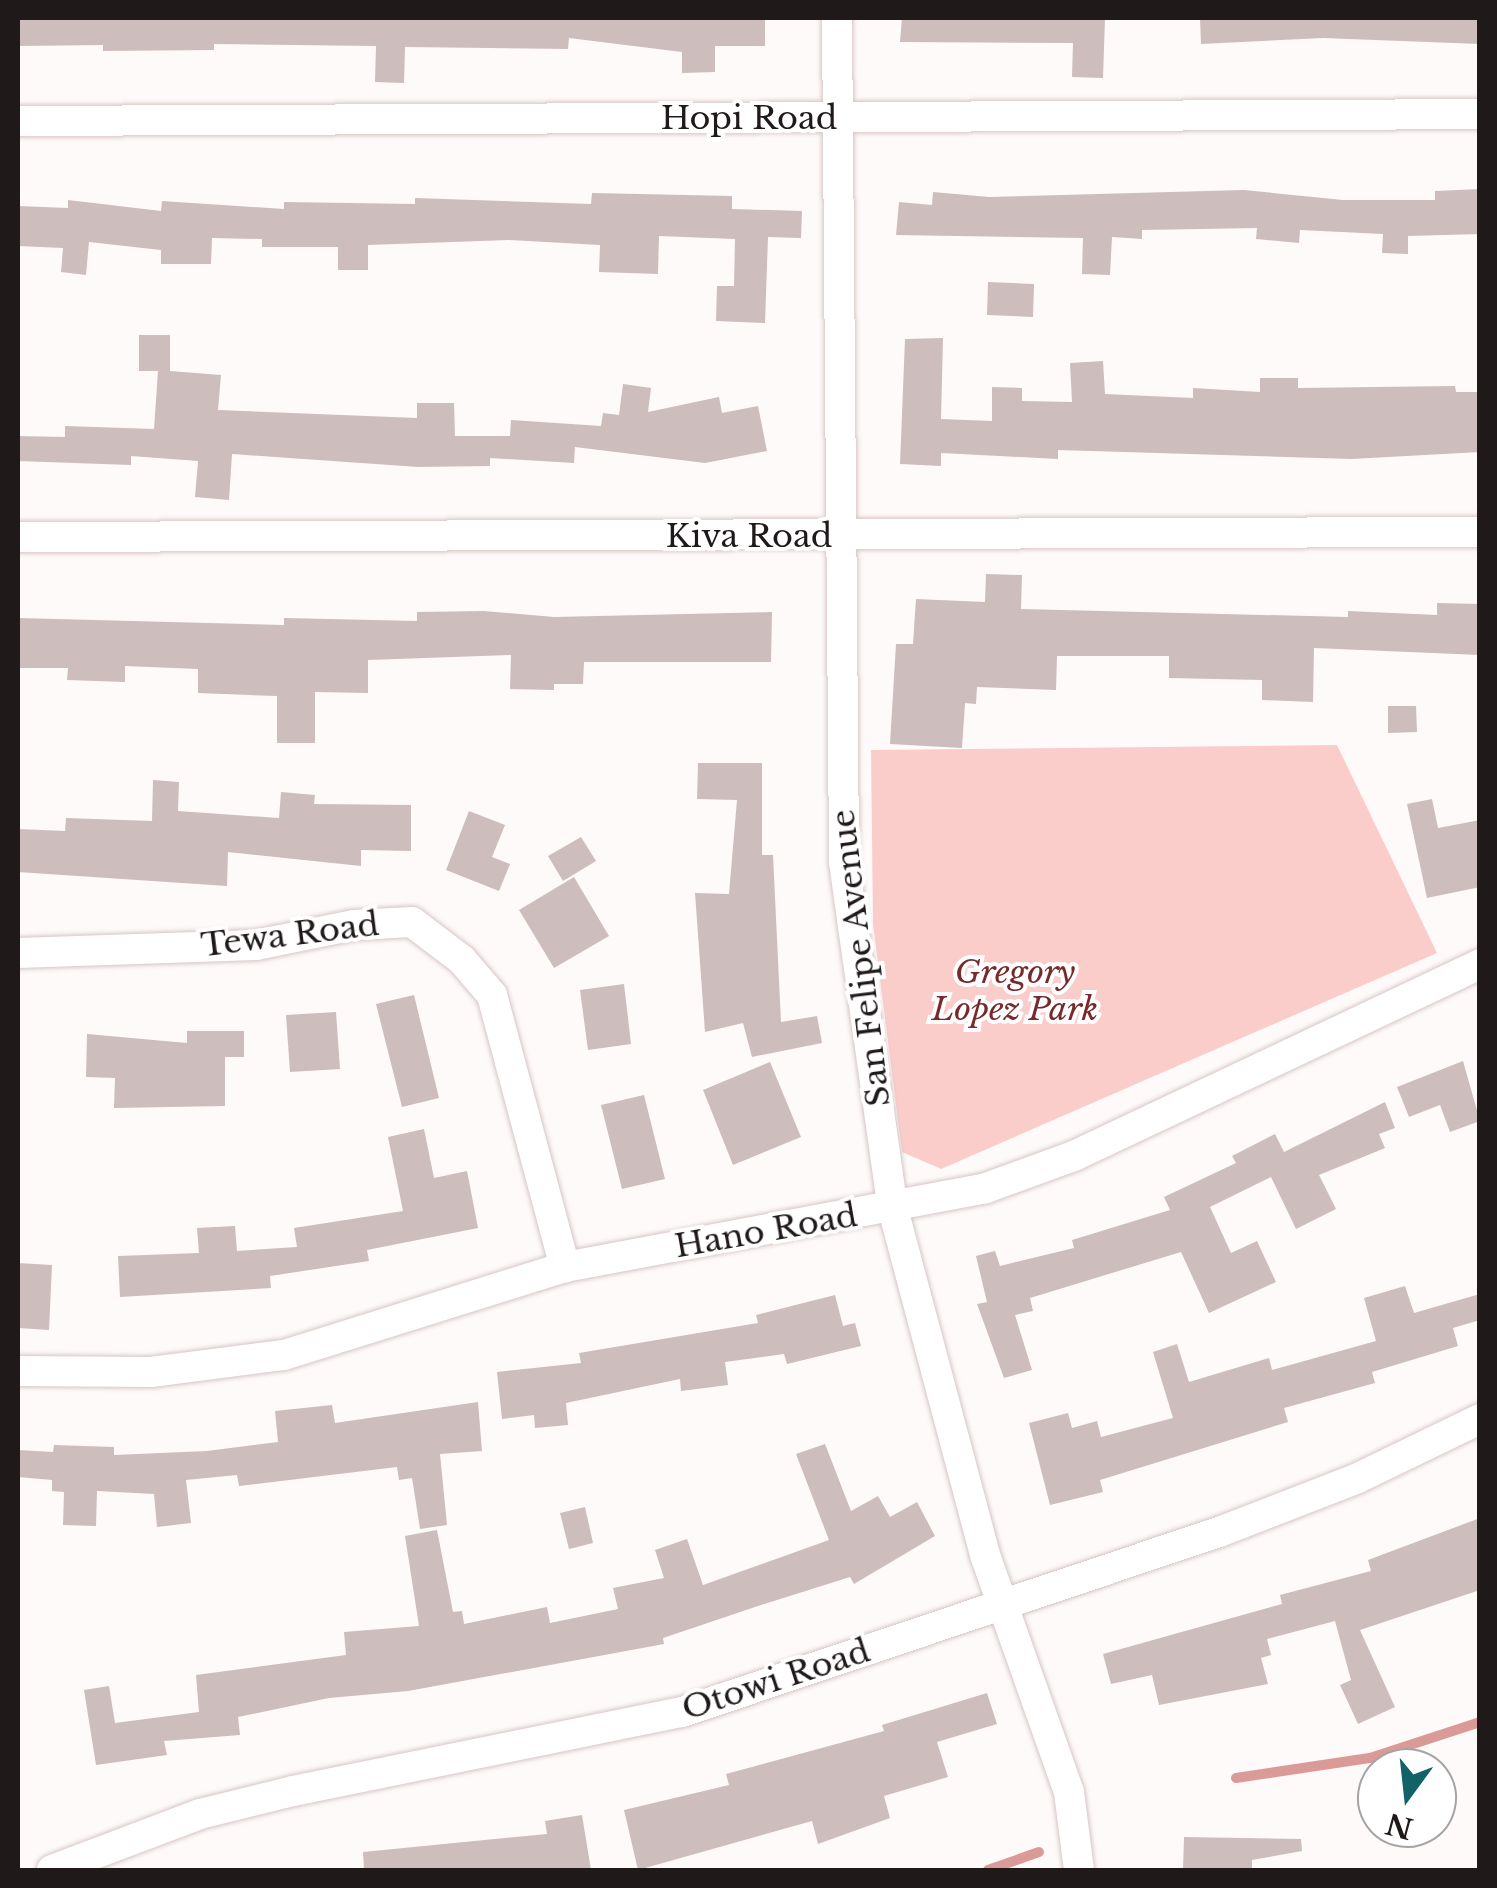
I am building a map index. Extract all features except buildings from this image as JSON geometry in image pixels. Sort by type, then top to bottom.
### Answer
[{"type":"street","name":"San Felipe Avenue","points":[[837,18],[844,862],[893,1208],[1004,1606],[1069,1792],[1079,1870]]},
{"type":"street","name":"Hopi Road","points":[[18,120],[1480,114]]},
{"type":"street","name":"Kiva Road","points":[[18,537],[1480,532]]},
{"type":"street","name":"Tewa Road","points":[[18,953],[256,945],[354,925],[412,922],[462,960],[492,996],[565,1267]]},
{"type":"street","name":"Hano Road","points":[[18,1371],[151,1372],[284,1354],[565,1267],[893,1208],[1047,1168],[1480,964]]},
{"type":"street","name":"Otowi Road","points":[[52,1870],[200,1814],[293,1790],[682,1712],[1004,1606],[1308,1498],[1480,1418]]},
{"type":"green space","name":"Gregory Lopez Park","points":[[1337,745],[1437,953],[941,1169],[902,1152],[873,924],[871,750]]},
{"type":"waterway","points":[[1236,1778],[1370,1758],[1480,1722]]},
{"type":"waterway","points":[[988,1870],[1039,1852]]}]
